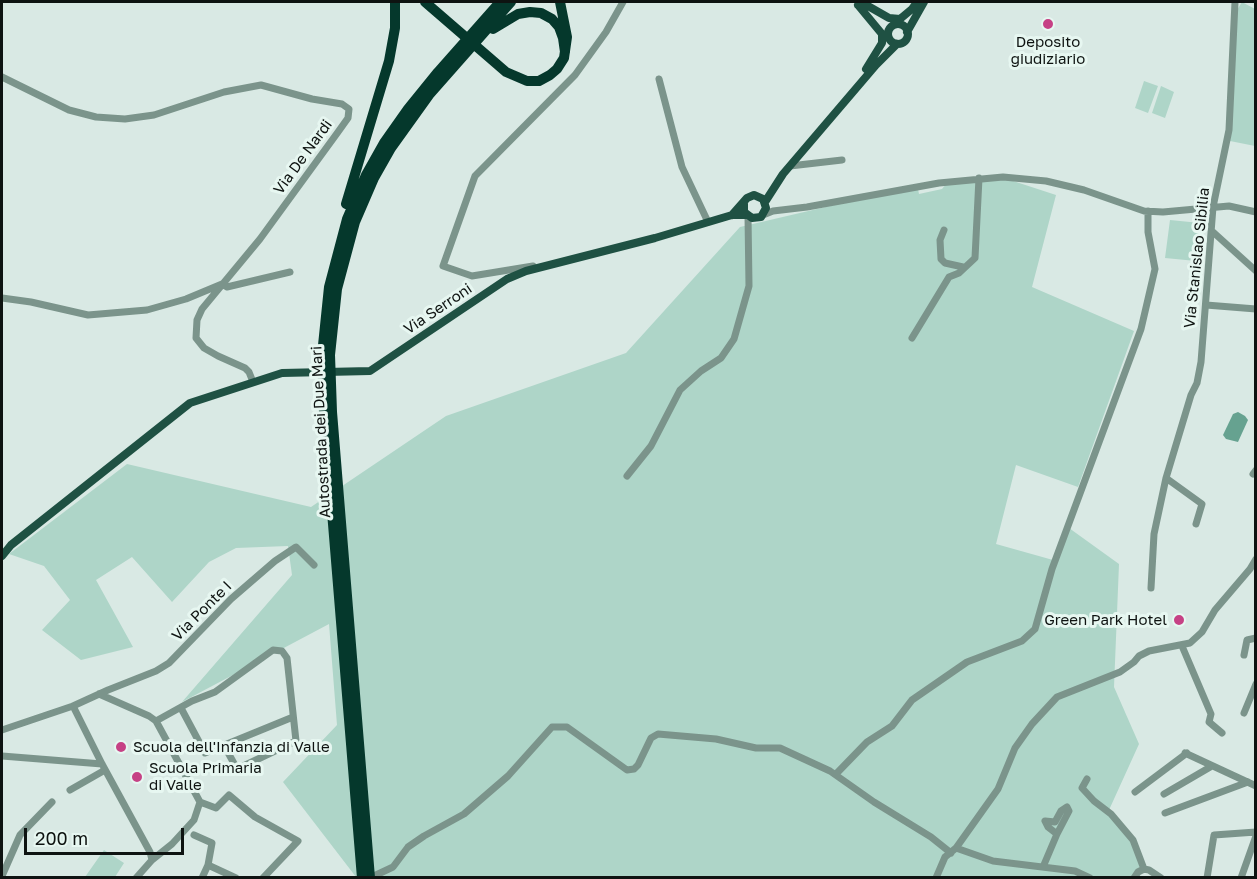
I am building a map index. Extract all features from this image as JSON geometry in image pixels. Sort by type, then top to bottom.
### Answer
[{"type":"highway","points":[[322,382],[319,330],[324,287],[335,241],[389,61],[395,28],[395,2]]},
{"type":"highway","points":[[425,2],[513,77],[522,81],[545,78],[561,63],[566,51],[567,37],[560,2]]},
{"type":"highway","name":"Autostrada dei Due Mari","points":[[362,878],[359,793],[338,538],[322,382],[323,330],[328,287],[339,242],[356,196],[375,159],[408,109],[500,2]]},
{"type":"highway","name":"Autostrada dei Due Mari","points":[[338,538],[330,382],[334,309],[341,266],[355,222],[374,178],[391,148],[429,95],[511,2]]},
{"type":"highway","points":[[391,148],[483,39],[506,19],[530,12],[546,16],[559,27],[566,51]]},
{"type":"highway","name":"Autostrada dei Due Mari","points":[[359,793],[373,876]]},
{"type":"main road","points":[[856,3],[868,6],[889,18],[900,19],[921,3]]},
{"type":"main road","points":[[856,3],[874,16],[898,25],[907,32]]},
{"type":"main road","points":[[856,3],[882,34],[882,43],[862,81]]},
{"type":"main road","points":[[876,65],[886,46],[891,28],[898,25],[921,3]]},
{"type":"main road","points":[[876,65],[897,44],[905,40],[921,3]]},
{"type":"main road","points":[[874,16],[891,41],[897,44]]},
{"type":"main road","name":"Via Serroni","points":[[2,556],[6,549],[190,403],[282,373],[370,371],[524,269],[655,238],[708,222],[732,214],[751,196],[766,203],[771,189],[876,65]]},
{"type":"main road","points":[[744,204],[752,218],[766,203]]},
{"type":"main road","name":"Via Serroni","points":[[732,214],[752,218]]},
{"type":"street","points":[[524,269],[472,276],[443,266],[475,176],[575,75],[606,32],[622,2]]},
{"type":"street","name":"Via Stanislao Sibilia","points":[[1151,588],[1154,534],[1166,478],[1191,395],[1197,383],[1214,207],[1229,130],[1235,2]]},
{"type":"street","name":"Via De Nardi","points":[[2,77],[69,110],[96,117],[124,119],[154,115],[224,92],[261,86],[347,106],[349,113],[343,125],[260,239],[202,309],[197,320],[195,338],[204,348],[218,357],[245,368],[253,382]]},
{"type":"street","points":[[659,79],[682,167],[708,222]]},
{"type":"street","points":[[790,166],[842,160]]},
{"type":"street","points":[[766,203],[807,207],[899,189],[1002,177],[1046,181],[1084,190],[1148,211],[1236,207],[1255,211]]},
{"type":"street","points":[[912,338],[949,278],[959,273],[976,255],[979,178]]},
{"type":"street","points":[[836,774],[867,742],[892,726],[912,700],[967,662],[1022,641],[1035,629],[1052,569],[1141,329],[1155,269],[1148,232],[1148,211]]},
{"type":"street","points":[[627,476],[651,446],[680,390],[721,357],[734,339],[748,286],[746,239],[752,218]]},
{"type":"street","points":[[944,230],[940,240],[941,259],[945,263],[963,267]]},
{"type":"street","points":[[1213,232],[1256,271]]},
{"type":"street","points":[[2,298],[88,315],[147,310],[186,299],[222,284],[227,287],[290,272]]},
{"type":"street","points":[[1206,304],[1256,309]]},
{"type":"street","points":[[1166,478],[1202,504],[1196,524]]},
{"type":"street","name":"Via Ponte I","points":[[2,730],[74,706],[156,671],[169,663],[231,599],[275,561],[296,547],[314,565]]},
{"type":"street","points":[[936,878],[945,857],[953,851],[998,789],[1015,748],[1057,697],[1120,672],[1134,663],[1139,656],[1149,651],[1190,643],[1202,632],[1215,610],[1250,570],[1256,559]]},
{"type":"street","points":[[1244,655],[1247,640],[1256,638]]},
{"type":"street","points":[[1182,646],[1212,714],[1209,722],[1222,734]]},
{"type":"street","points":[[156,721],[192,701],[215,692],[273,650],[282,651],[287,658],[296,741],[237,769],[225,747]]},
{"type":"street","points":[[1244,713],[1256,684]]},
{"type":"street","points":[[99,694],[156,721],[199,805],[194,820],[136,878]]},
{"type":"street","points":[[74,706],[150,852],[152,860]]},
{"type":"street","points":[[181,708],[206,753],[293,717]]},
{"type":"street","points":[[373,876],[393,867],[408,847],[424,836],[464,814],[508,776],[552,727],[567,727],[627,770],[634,769],[651,738],[658,734],[716,739],[756,748],[780,748],[836,774],[874,802],[953,851],[993,861],[1075,871],[1090,878]]},
{"type":"street","points":[[1135,792],[1186,753],[1256,786]]},
{"type":"street","points":[[2,756],[104,767]]},
{"type":"street","points":[[1164,794],[1212,766]]},
{"type":"street","points":[[69,790],[104,767]]},
{"type":"street","points":[[1087,779],[1082,788],[1094,801],[1112,814],[1133,840],[1144,869],[1161,878]]},
{"type":"street","points":[[1165,813],[1248,782]]},
{"type":"street","points":[[199,805],[216,808],[229,795],[255,817],[298,842],[263,878]]},
{"type":"street","points":[[2,876],[20,835],[52,802]]},
{"type":"street","points":[[1042,867],[1057,834]]},
{"type":"street","points":[[1208,878],[1214,835],[1256,834],[1241,878]]},
{"type":"street","points":[[194,835],[212,843],[208,865],[201,878]]},
{"type":"street","points":[[208,865],[236,878]]},
{"type":"street","points":[[1134,878],[1144,869]]},
{"type":"shaded area","points":[[1242,2],[1255,9],[1255,146],[1230,141],[1237,10]]},
{"type":"shaded area","points":[[1144,81],[1158,86],[1148,113],[1135,108]]},
{"type":"shaded area","points":[[1161,86],[1174,92],[1165,118],[1152,113]]},
{"type":"shaded area","points":[[1007,179],[1056,195],[1032,287],[1134,331],[1078,487],[1016,465],[996,544],[1053,560],[1069,528],[1119,564],[1114,687],[1139,744],[1109,810],[1143,859],[1140,877],[356,877],[283,782],[337,725],[329,624],[182,702],[292,575],[288,546],[236,548],[209,562],[172,602],[132,557],[96,580],[133,647],[81,660],[42,630],[70,600],[44,566],[9,554],[127,464],[311,507],[446,416],[626,353],[740,227],[864,198],[918,189],[919,194],[942,189],[947,183]]},
{"type":"shaded area","points":[[1170,220],[1200,223],[1196,261],[1165,258]]},
{"type":"shaded area","points":[[1238,412],[1248,420],[1238,442],[1226,439],[1223,435],[1233,414]]},
{"type":"shaded area","points":[[104,850],[124,863],[115,877],[85,877]]},
{"type":"place","name":"Deposito giudiziario","points":[[1048,24]]},
{"type":"place","name":"Green Park Hotel","points":[[1179,620]]},
{"type":"place","name":"Scuola dell'Infanzia di Valle","points":[[121,747]]},
{"type":"place","name":"Scuola Primaria di Valle","points":[[137,777]]}]
